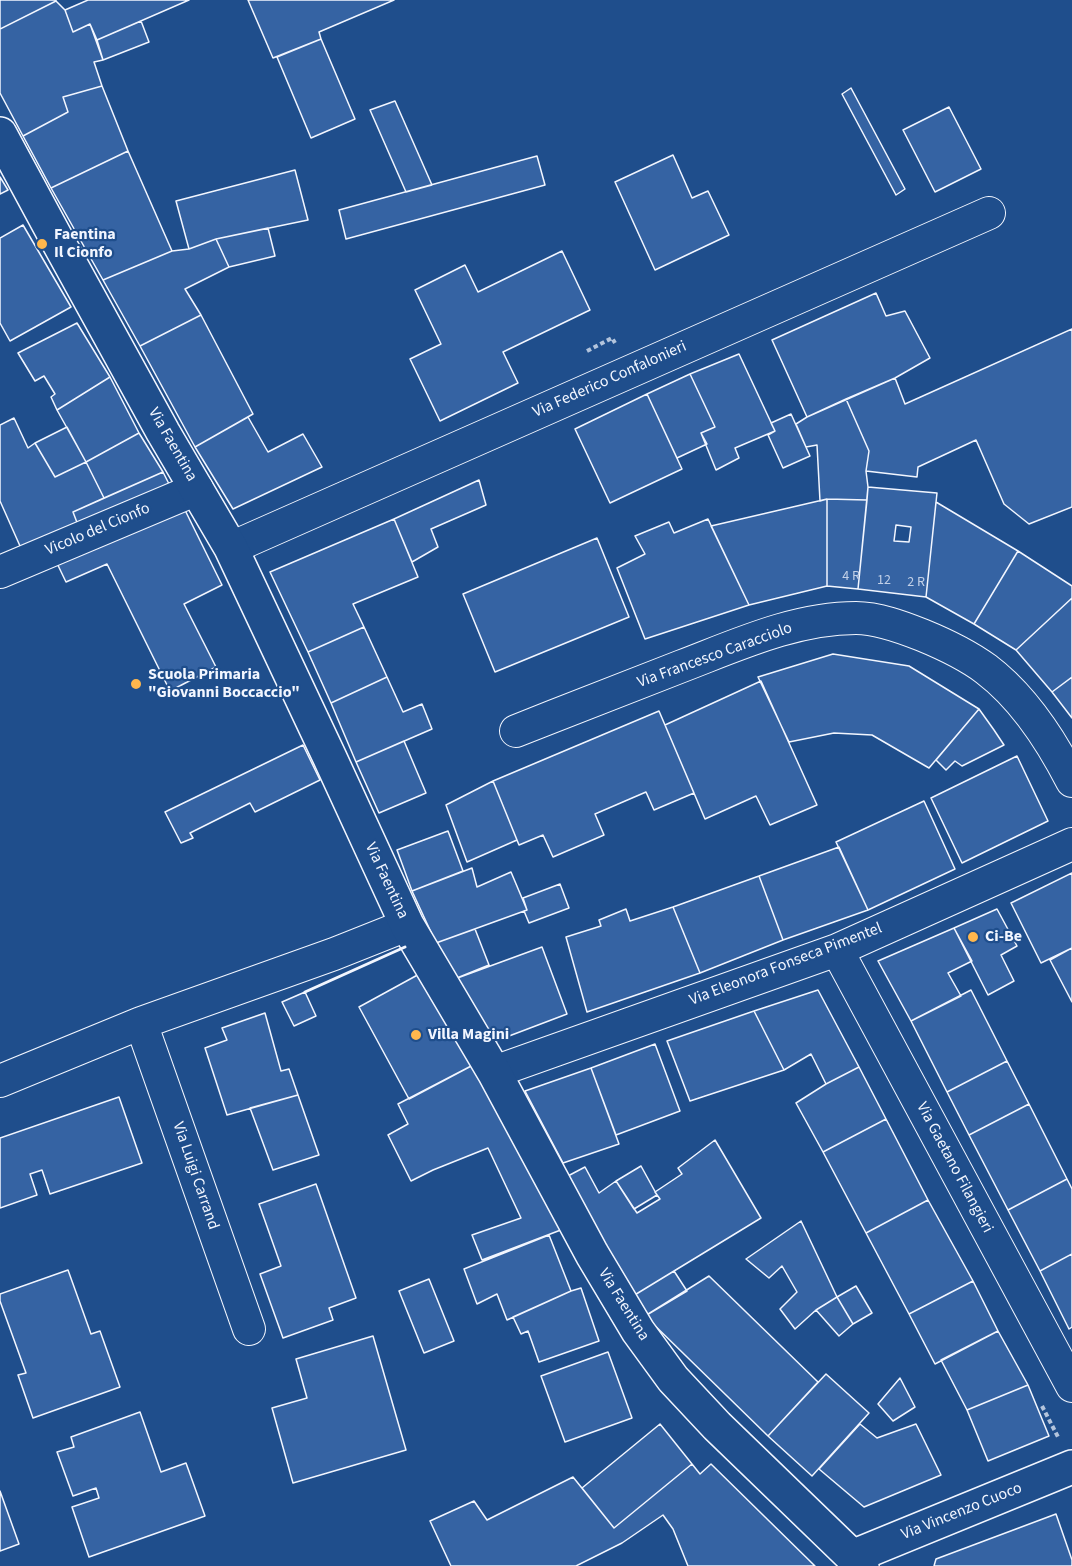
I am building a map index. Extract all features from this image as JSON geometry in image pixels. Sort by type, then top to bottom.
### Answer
[{"type":"street","name":"Via Faentina","points":[[0,134],[163,432],[231,548],[406,925],[494,1072],[592,1254],[638,1331],[673,1379],[717,1426],[857,1561]]},
{"type":"street","name":"Via Federico Confalonieri","points":[[231,548],[989,213]]},
{"type":"street","name":"Vicolo del Cionfo","points":[[0,572],[197,489]]},
{"type":"street","name":"Via Francesco Caracciolo","points":[[516,731],[775,632],[819,621],[858,618],[912,631],[949,647],[988,670],[1028,712],[1072,781]]},
{"type":"street","name":"Via Eleonora Fonseca Pimentel","points":[[494,1072],[837,950],[1072,844]]},
{"type":"street","points":[[0,1081],[141,1023],[334,954],[406,925]]},
{"type":"street","name":"Via Gaetano Filangieri","points":[[837,950],[1072,1386]]},
{"type":"street","name":"Via Luigi Carrand","points":[[141,1023],[249,1329]]},
{"type":"street","name":"Via Vincenzo Cuoco","points":[[857,1561],[1072,1467]]},
{"type":"path","points":[[1042,1406],[1058,1437]]},
{"type":"building","points":[[0,0],[56,0],[56,1],[0,29]]},
{"type":"building","points":[[88,0],[189,0],[97,40],[90,24],[73,32],[65,10]]},
{"type":"building","points":[[248,0],[394,0],[319,32],[321,39],[273,58]]},
{"type":"building","points":[[56,1],[65,10],[73,32],[90,24],[103,60],[94,62],[102,86],[63,97],[68,112],[23,136],[0,93],[0,29]]},
{"type":"building","points":[[141,21],[149,42],[103,60],[97,40]]},
{"type":"building","points":[[321,39],[355,119],[311,138],[277,57]]},
{"type":"building","points":[[102,86],[128,151],[51,188],[23,136],[68,112],[63,97]]},
{"type":"building","points":[[851,88],[905,189],[896,195],[842,94]]},
{"type":"building","points":[[395,101],[432,185],[406,192],[370,110]]},
{"type":"building","points":[[949,107],[981,169],[935,192],[903,130]]},
{"type":"building","points":[[128,151],[172,251],[103,280],[51,188]]},
{"type":"building","points":[[673,155],[692,198],[708,191],[729,235],[655,270],[615,182]]},
{"type":"building","points":[[537,156],[545,185],[346,239],[339,210]]},
{"type":"building","points":[[295,170],[308,220],[216,239],[189,249],[176,201]]},
{"type":"building","points":[[0,177],[8,190],[0,194]]},
{"type":"building","points":[[23,225],[71,307],[10,341],[0,323],[0,238]]},
{"type":"building","points":[[268,228],[275,256],[229,267],[216,239]]},
{"type":"building","points":[[216,239],[229,267],[185,289],[201,315],[140,346],[103,280],[172,251],[189,249]]},
{"type":"building","points":[[562,251],[590,310],[503,352],[518,383],[440,421],[410,359],[441,344],[415,290],[465,265],[478,292]]},
{"type":"building","points":[[876,293],[886,316],[905,311],[930,358],[895,378],[807,417],[772,340]]},
{"type":"building","points":[[201,315],[253,414],[195,447],[140,346]]},
{"type":"building","points":[[77,323],[110,377],[57,410],[51,397],[55,394],[44,376],[35,381],[18,353]]},
{"type":"building","points":[[1072,329],[1072,507],[1029,524],[1004,504],[976,440],[918,467],[917,477],[866,471],[869,451],[846,399],[895,378],[905,404]]},
{"type":"building","points":[[739,354],[775,431],[735,448],[739,458],[716,470],[701,433],[715,427],[690,374]]},
{"type":"building","points":[[690,374],[715,427],[701,433],[707,444],[677,458],[647,394]]},
{"type":"building","points":[[110,377],[139,433],[86,462],[57,410]]},
{"type":"building","points":[[647,394],[682,469],[610,503],[575,429]]},
{"type":"building","points":[[846,399],[869,451],[866,471],[867,500],[827,499],[820,501],[817,445],[806,447],[796,424]]},
{"type":"building","points":[[791,414],[810,456],[783,468],[768,435],[775,431],[771,423]]},
{"type":"building","points":[[248,417],[268,452],[303,434],[322,467],[233,509],[195,447]]},
{"type":"building","points":[[14,418],[28,448],[35,443],[55,477],[86,462],[104,498],[73,512],[81,533],[24,555],[0,501],[0,425]]},
{"type":"building","points":[[67,427],[86,462],[55,477],[35,443]]},
{"type":"building","points":[[139,433],[163,472],[104,498],[86,462]]},
{"type":"building","points":[[163,472],[173,492],[81,533],[73,512]]},
{"type":"building","points":[[479,480],[486,505],[431,529],[438,547],[412,562],[394,519]]},
{"type":"building","points":[[868,487],[937,493],[926,597],[858,589]],"holes":[[[896,525],[911,527],[909,542],[894,541]]]},
{"type":"building","points":[[827,499],[827,586],[749,605],[711,526]]},
{"type":"building","points":[[827,499],[867,500],[858,589],[827,586]]},
{"type":"building","points":[[180,500],[222,585],[184,604],[216,667],[170,691],[107,564],[66,582],[53,555]]},
{"type":"building","points":[[936,502],[1018,551],[974,624],[926,597]]},
{"type":"building","points":[[394,519],[418,577],[353,604],[364,627],[308,652],[270,572]]},
{"type":"building","points":[[708,519],[749,605],[645,639],[617,568],[645,554],[635,536],[669,522],[674,533]]},
{"type":"building","points":[[597,538],[629,617],[495,672],[463,594]]},
{"type":"building","points":[[1018,551],[1072,586],[1072,598],[1016,650],[974,624]]},
{"type":"building","points":[[1072,598],[1072,677],[1052,692],[1016,650]]},
{"type":"building","points":[[364,627],[387,677],[331,703],[308,652]]},
{"type":"building","points":[[833,654],[909,666],[979,709],[929,768],[872,735],[834,733],[789,742],[758,677]]},
{"type":"building","points":[[387,677],[403,712],[422,704],[432,729],[356,762],[331,703]]},
{"type":"building","points":[[1072,677],[1072,718],[1052,692]]},
{"type":"building","points":[[761,681],[817,805],[770,825],[756,796],[705,819],[665,725]]},
{"type":"building","points":[[979,709],[1004,745],[962,766],[955,761],[946,770],[936,760]]},
{"type":"building","points":[[659,711],[694,793],[654,810],[646,792],[595,814],[604,835],[553,857],[543,835],[519,845],[493,781]]},
{"type":"building","points":[[404,741],[426,793],[379,813],[356,762]]},
{"type":"building","points":[[303,745],[320,780],[255,812],[250,803],[190,833],[193,838],[181,843],[165,812]]},
{"type":"building","points":[[1017,756],[1048,821],[962,863],[931,798]]},
{"type":"building","points":[[493,781],[517,840],[467,862],[446,805]]},
{"type":"building","points":[[924,801],[955,869],[868,910],[836,842]]},
{"type":"building","points":[[448,831],[463,871],[412,891],[397,850]]},
{"type":"building","points":[[839,847],[868,910],[783,940],[759,876]]},
{"type":"building","points":[[472,868],[477,887],[511,872],[527,910],[436,943],[412,891]]},
{"type":"building","points":[[1072,873],[1072,948],[1041,963],[1011,903]]},
{"type":"building","points":[[759,876],[783,940],[700,973],[673,907]]},
{"type":"building","points":[[560,884],[569,908],[529,923],[524,911],[527,910],[523,898]]},
{"type":"building","points":[[673,907],[700,973],[587,1012],[566,937],[601,926],[599,920],[626,909],[630,921]]},
{"type":"building","points":[[997,909],[1017,946],[1001,955],[1014,981],[988,995],[954,928]]},
{"type":"building","points":[[954,928],[972,961],[948,973],[961,996],[911,1021],[878,961]]},
{"type":"building","points":[[475,929],[489,965],[452,980],[436,943]]},
{"type":"building","points":[[542,947],[567,1014],[488,1044],[452,980]]},
{"type":"building","points":[[1072,948],[1072,1002],[1050,960]]},
{"type":"building","name":"Villa Magini","points":[[423,972],[475,1064],[409,1099],[359,1007]]},
{"type":"building","points":[[818,990],[859,1067],[826,1084],[811,1054],[784,1070],[754,1011]]},
{"type":"building","points":[[971,990],[1007,1061],[947,1092],[911,1021]]},
{"type":"building","points":[[305,992],[316,1016],[294,1026],[282,1002]]},
{"type":"building","points":[[754,1011],[784,1070],[690,1101],[667,1041]]},
{"type":"building","points":[[265,1013],[281,1071],[289,1069],[298,1095],[227,1115],[205,1048],[227,1040],[222,1028]]},
{"type":"building","points":[[655,1044],[680,1111],[616,1135],[591,1068]]},
{"type":"building","points":[[1007,1061],[1029,1104],[969,1135],[947,1092]]},
{"type":"building","points":[[475,1064],[566,1228],[482,1260],[472,1235],[521,1218],[488,1148],[411,1181],[388,1135],[408,1124],[398,1104]]},
{"type":"building","points":[[859,1067],[886,1119],[823,1152],[796,1103]]},
{"type":"building","points":[[591,1068],[619,1144],[563,1163],[525,1091]]},
{"type":"building","points":[[298,1095],[319,1155],[273,1170],[250,1108]]},
{"type":"building","points":[[119,1097],[142,1163],[50,1194],[42,1170],[30,1174],[37,1195],[0,1208],[0,1138]]},
{"type":"building","points":[[1029,1104],[1067,1179],[1008,1210],[969,1135]]},
{"type":"building","points":[[886,1119],[928,1200],[866,1233],[823,1152]]},
{"type":"building","points":[[715,1140],[761,1218],[633,1296],[566,1177],[585,1167],[599,1193],[616,1181],[637,1213],[660,1199],[655,1192],[682,1174],[678,1168]]},
{"type":"building","points":[[641,1166],[657,1195],[634,1209],[616,1181]]},
{"type":"building","points":[[1067,1179],[1072,1189],[1072,1254],[1040,1271],[1008,1210]]},
{"type":"building","points":[[316,1184],[356,1298],[329,1308],[333,1320],[283,1338],[260,1274],[281,1266],[259,1204]]},
{"type":"building","points":[[928,1200],[973,1281],[909,1314],[866,1233]]},
{"type":"building","points":[[801,1221],[837,1297],[816,1310],[795,1329],[780,1309],[797,1292],[782,1266],[769,1278],[746,1259]]},
{"type":"building","points":[[549,1235],[571,1291],[507,1320],[497,1294],[477,1304],[464,1269]]},
{"type":"building","points":[[1072,1254],[1072,1327],[1069,1329],[1040,1271]]},
{"type":"building","points":[[68,1270],[91,1334],[100,1331],[120,1387],[33,1418],[18,1375],[26,1373],[0,1301],[0,1294]]},
{"type":"building","points":[[674,1271],[687,1291],[645,1316],[633,1296]]},
{"type":"building","points":[[709,1276],[818,1382],[768,1436],[645,1316]]},
{"type":"building","points":[[429,1279],[454,1341],[424,1353],[399,1291]]},
{"type":"building","points":[[973,1281],[998,1331],[935,1364],[909,1314]]},
{"type":"building","points":[[856,1286],[872,1313],[853,1324],[837,1297]]},
{"type":"building","points":[[581,1288],[599,1341],[539,1362],[528,1331],[521,1334],[513,1317]]},
{"type":"building","points":[[837,1297],[853,1324],[839,1336],[816,1310]]},
{"type":"building","points":[[998,1331],[1028,1385],[967,1410],[941,1360]]},
{"type":"building","points":[[373,1336],[406,1450],[293,1483],[272,1408],[307,1398],[296,1359]]},
{"type":"building","points":[[608,1352],[632,1418],[565,1442],[541,1376]]},
{"type":"building","points":[[826,1374],[869,1413],[812,1476],[768,1436]]},
{"type":"building","points":[[900,1378],[915,1407],[893,1421],[878,1404]]},
{"type":"building","points":[[1028,1385],[1049,1436],[988,1461],[967,1410]]},
{"type":"building","points":[[140,1412],[161,1472],[186,1463],[205,1516],[89,1557],[72,1507],[99,1498],[96,1488],[73,1496],[57,1452],[74,1447],[71,1437]]},
{"type":"building","points":[[660,1424],[692,1464],[614,1528],[582,1488]]},
{"type":"building","points":[[860,1424],[877,1438],[916,1424],[941,1475],[864,1507],[819,1469]]},
{"type":"building","points":[[692,1464],[700,1474],[711,1464],[815,1566],[688,1566],[673,1529],[663,1515],[622,1543],[576,1566],[451,1566],[430,1521],[474,1501],[487,1520],[573,1477],[614,1528]]},
{"type":"building","points":[[0,1491],[19,1544],[0,1551]]},
{"type":"building","points":[[1056,1514],[1072,1566],[934,1566],[936,1559]]},
{"type":"wall","points":[[305,992],[405,947]]},
{"type":"place","name":"Faentina Il Cionfo","points":[[42,244]]},
{"type":"place","name":"Scuola Primaria \"Giovanni Boccaccio\"","points":[[136,684]]},
{"type":"place","name":"Ci-Be","points":[[973,937]]},
{"type":"place","name":"Villa Magini","points":[[416,1035]]}]
